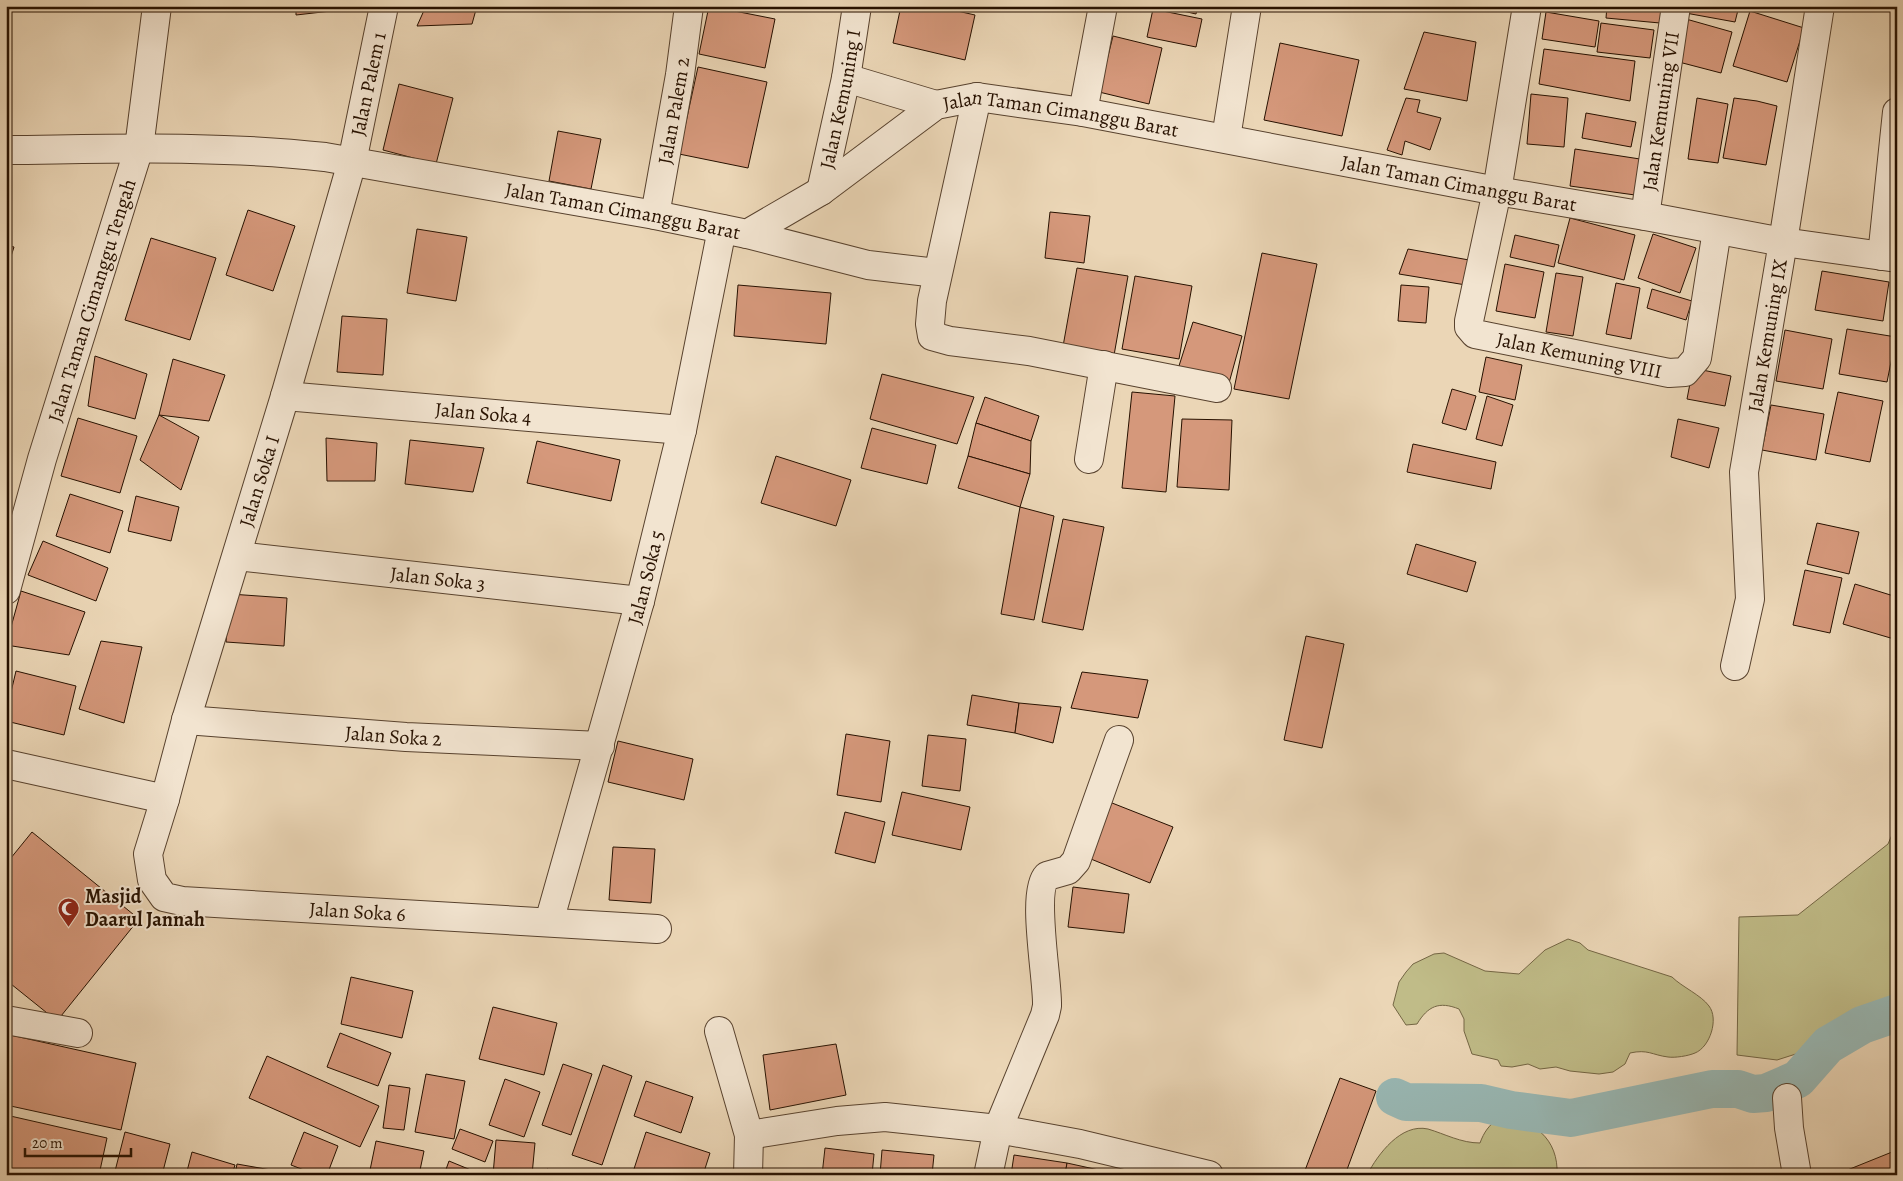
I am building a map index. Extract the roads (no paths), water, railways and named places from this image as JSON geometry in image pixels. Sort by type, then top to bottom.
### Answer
[{"type":"street","name":"Jalan Taman Cimanggu Tengah","points":[[6,590],[42,458],[139,148],[157,6]]},
{"type":"street","name":"Jalan Palem 1","points":[[352,162],[384,6]]},
{"type":"street","name":"Jalan Palem 2","points":[[655,215],[680,75],[689,6]]},
{"type":"street","name":"Jalan Kemuning I","points":[[822,191],[846,78],[857,6]]},
{"type":"street","points":[[1083,112],[1103,6]]},
{"type":"street","points":[[1226,138],[1247,6]]},
{"type":"street","points":[[1497,191],[1526,6]]},
{"type":"street","name":"Jalan Kemuning VII","points":[[1645,216],[1676,6]]},
{"type":"street","name":"Jalan Kemuning IX","points":[[1735,666],[1750,599],[1744,472],[1820,6]]},
{"type":"street","points":[[846,78],[936,106]]},
{"type":"street","name":"Jalan Taman Cimanggu Barat","points":[[6,150],[139,148],[292,154],[352,162],[655,215],[735,231],[822,191],[936,106],[977,97],[1083,112],[1497,191],[1783,242],[1889,257]]},
{"type":"street","points":[[977,97],[937,273],[930,324],[932,336],[950,341],[1028,352],[1217,388]]},
{"type":"street","points":[[1889,257],[1897,112]]},
{"type":"street","name":"Jalan Soka I","points":[[166,799],[186,720],[285,396],[352,162]]},
{"type":"street","name":"Jalan Kemuning VIII","points":[[1497,191],[1469,327],[1475,334],[1669,374],[1685,372],[1697,358],[1718,230]]},
{"type":"street","points":[[735,231],[868,265],[937,273]]},
{"type":"street","name":"Jalan Soka 5","points":[[549,922],[640,601],[682,430],[735,231]]},
{"type":"street","points":[[1090,459],[1104,366]]},
{"type":"street","name":"Jalan Soka 4","points":[[285,396],[682,430]]},
{"type":"street","name":"Jalan Soka 3","points":[[237,556],[640,601]]},
{"type":"street","name":"Jalan Soka 2","points":[[186,720],[406,737],[600,746]]},
{"type":"street","points":[[989,1171],[998,1129],[1047,1006],[1040,914],[1042,884],[1047,876],[1068,870],[1076,861],[1119,740]]},
{"type":"street","points":[[6,764],[166,799]]},
{"type":"street","name":"Jalan Soka 6","points":[[166,799],[148,854],[152,880],[164,897],[214,904],[656,929]]},
{"type":"street","points":[[6,1020],[78,1033]]},
{"type":"street","points":[[719,1031],[749,1135],[748,1175]]},
{"type":"street","points":[[1787,1098],[1789,1128],[1797,1175]]},
{"type":"street","points":[[749,1135],[837,1121],[885,1117],[998,1129],[1080,1144],[1209,1175]]},
{"type":"waterway","points":[[1395,1097],[1406,1102],[1481,1103],[1511,1110],[1571,1118],[1712,1089],[1738,1089],[1753,1094],[1766,1093],[1798,1079],[1828,1045],[1862,1025],[1897,1013]]},
{"type":"place","name":"Masjid Daarul Jannah","points":[[69,927]]}]
